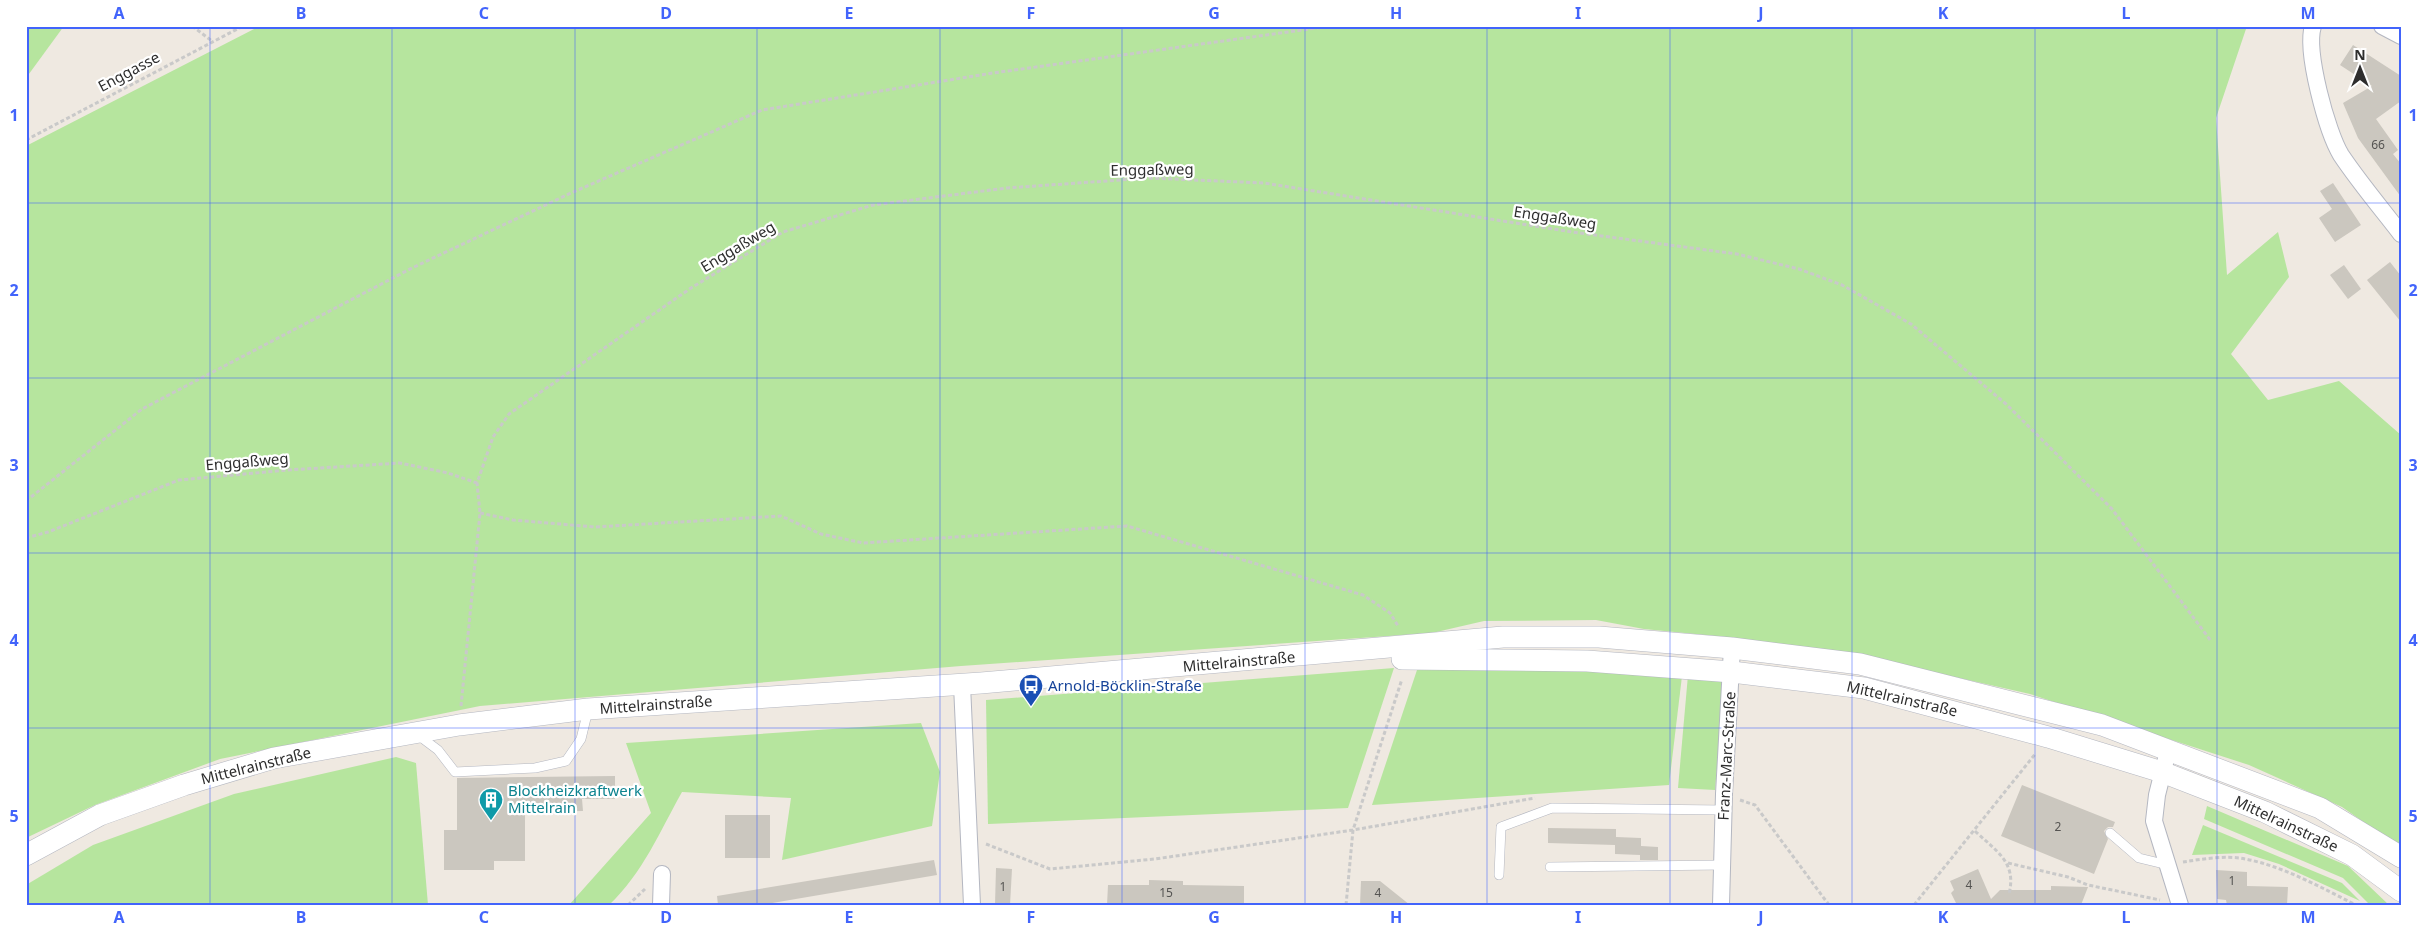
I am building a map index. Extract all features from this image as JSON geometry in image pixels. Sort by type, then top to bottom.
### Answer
[{"type":"street","points":[[2313,26],[2310,35],[2316,85],[2340,153],[2401,234]]},
{"type":"street","points":[[2382,26],[2401,36]]},
{"type":"street","name":"Mittelrainstraße","points":[[1409,653],[1503,637],[1599,637],[1732,648],[1860,664],[2102,725],[2320,808],[2401,857]]},
{"type":"street","name":"Franz-Marc-Straße","points":[[1721,905],[1732,648]]},
{"type":"street","name":"Mittelrainstraße","points":[[26,855],[100,816],[184,785],[274,758],[459,725],[588,710],[962,685],[1307,656],[1409,653],[1587,661],[1732,672],[1864,688],[2048,737],[2162,772],[2265,812],[2352,856],[2401,891]]},
{"type":"street","points":[[962,685],[972,905]]},
{"type":"street","points":[[2168,751],[2162,772],[2154,821],[2179,902]]},
{"type":"street","points":[[662,874],[662,905]]},
{"type":"lane","points":[[416,733],[438,750],[455,772],[536,768],[566,761],[581,739],[588,710]]},
{"type":"lane","points":[[1499,876],[1501,827],[1552,808],[1724,802]]},
{"type":"lane","points":[[2110,833],[2139,858],[2168,865]]},
{"type":"lane","points":[[1550,867],[1723,865]]},
{"type":"path","points":[[192,26],[212,41]]},
{"type":"path","name":"Enggasse","points":[[26,140],[242,26]]},
{"type":"path","points":[[26,502],[142,409],[412,268],[571,193],[762,110],[993,73],[1331,26]]},
{"type":"path","name":"Enggaßweg","points":[[459,725],[480,513],[478,483],[493,437],[509,414],[691,288],[783,232],[873,205],[1007,188],[1149,178],[1264,183],[1572,232],[1737,254],[1799,269],[1842,285],[1911,324],[2006,404],[2112,508],[2211,641]]},
{"type":"path","name":"Enggaßweg","points":[[26,538],[48,532],[179,480],[288,470],[400,464],[448,473],[478,483]]},
{"type":"path","points":[[480,513],[513,520],[595,527],[781,516],[821,534],[863,543],[1127,526],[1363,595],[1390,613],[1409,653],[1353,830],[1346,905]]},
{"type":"path","points":[[1914,905],[1975,831],[2048,737]]},
{"type":"path","points":[[982,842],[1050,869],[1155,859],[1353,830],[1537,798]]},
{"type":"path","points":[[1724,802],[1754,805],[1829,905]]},
{"type":"path","points":[[1975,831],[2008,863],[2068,877],[2088,885],[2150,899],[2179,902]]},
{"type":"path","points":[[2168,865],[2198,860],[2244,858],[2277,869],[2356,905]]},
{"type":"path","points":[[2008,863],[2012,880],[2009,894]]},
{"type":"green space","points":[[26,26],[64,26],[26,78]]},
{"type":"green space","points":[[260,26],[2247,26],[2216,118],[2227,275],[2278,232],[2289,277],[2231,354],[2268,400],[2339,381],[2401,435],[2401,848],[2342,807],[2249,765],[2030,694],[1875,659],[1736,638],[1644,629],[1596,620],[1484,621],[1432,633],[961,666],[480,706],[220,759],[95,805],[26,838],[26,146]]},
{"type":"green space","points":[[1418,667],[1605,667],[1682,676],[1669,785],[1372,805]]},
{"type":"green space","points":[[1394,668],[1348,808],[988,824],[986,700]]},
{"type":"green space","points":[[1688,675],[1725,679],[1715,790],[1678,788]]},
{"type":"green space","points":[[921,723],[940,772],[932,826],[782,860],[791,798],[682,792],[632,879],[609,905],[569,905],[651,813],[626,743]]},
{"type":"green space","points":[[396,757],[416,763],[428,905],[26,905],[26,885],[93,845],[234,794]]},
{"type":"green space","points":[[2207,806],[2348,866],[2389,905],[2370,905],[2343,878],[2204,819]]},
{"type":"green space","points":[[2203,825],[2342,883],[2360,901],[2279,864],[2244,853],[2192,855]]},
{"type":"building","points":[[2353,45],[2401,76],[2401,101],[2376,119],[2398,150],[2393,154],[2401,164],[2401,197],[2358,138],[2343,103],[2372,86],[2340,65]]},
{"type":"building","points":[[2333,183],[2361,225],[2335,242],[2319,218],[2332,209],[2320,191]]},
{"type":"building","points":[[2390,262],[2401,276],[2401,322],[2367,280]]},
{"type":"building","points":[[2344,265],[2361,289],[2348,299],[2330,275]]},
{"type":"building","name":"Blockheizkraftwerk Mittelrain","points":[[615,776],[615,799],[582,799],[583,811],[525,812],[525,861],[494,861],[494,870],[444,870],[444,830],[457,830],[457,778]]},
{"type":"building","points":[[2022,785],[2115,822],[2113,827],[2108,827],[2104,831],[2108,839],[2094,874],[2001,836]]},
{"type":"building","points":[[725,815],[770,815],[770,858],[725,858]]},
{"type":"building","points":[[1548,828],[1616,829],[1616,837],[1641,838],[1641,846],[1658,847],[1658,860],[1640,860],[1640,855],[1615,854],[1615,845],[1548,843]]},
{"type":"building","points":[[934,860],[937,875],[761,905],[718,905],[717,896]]},
{"type":"building","points":[[996,868],[1012,869],[1010,905],[995,905]]},
{"type":"building","points":[[1978,869],[1991,899],[2000,890],[2051,890],[2051,886],[2088,887],[2081,905],[1957,905],[1951,893],[1954,890],[1950,881]]},
{"type":"building","points":[[2216,870],[2247,872],[2247,886],[2288,887],[2287,905],[2227,905],[2226,900],[2217,899]]},
{"type":"building","points":[[1149,880],[1183,881],[1183,885],[1244,886],[1244,905],[1107,905],[1108,885],[1149,885]]},
{"type":"building","points":[[1361,881],[1380,881],[1410,905],[1360,905]]},
{"type":"place","name":"Arnold-Böcklin-Straße","points":[[1031,707]]},
{"type":"place","name":"Blockheizkraftwerk Mittelrain","points":[[491,821]]}]
